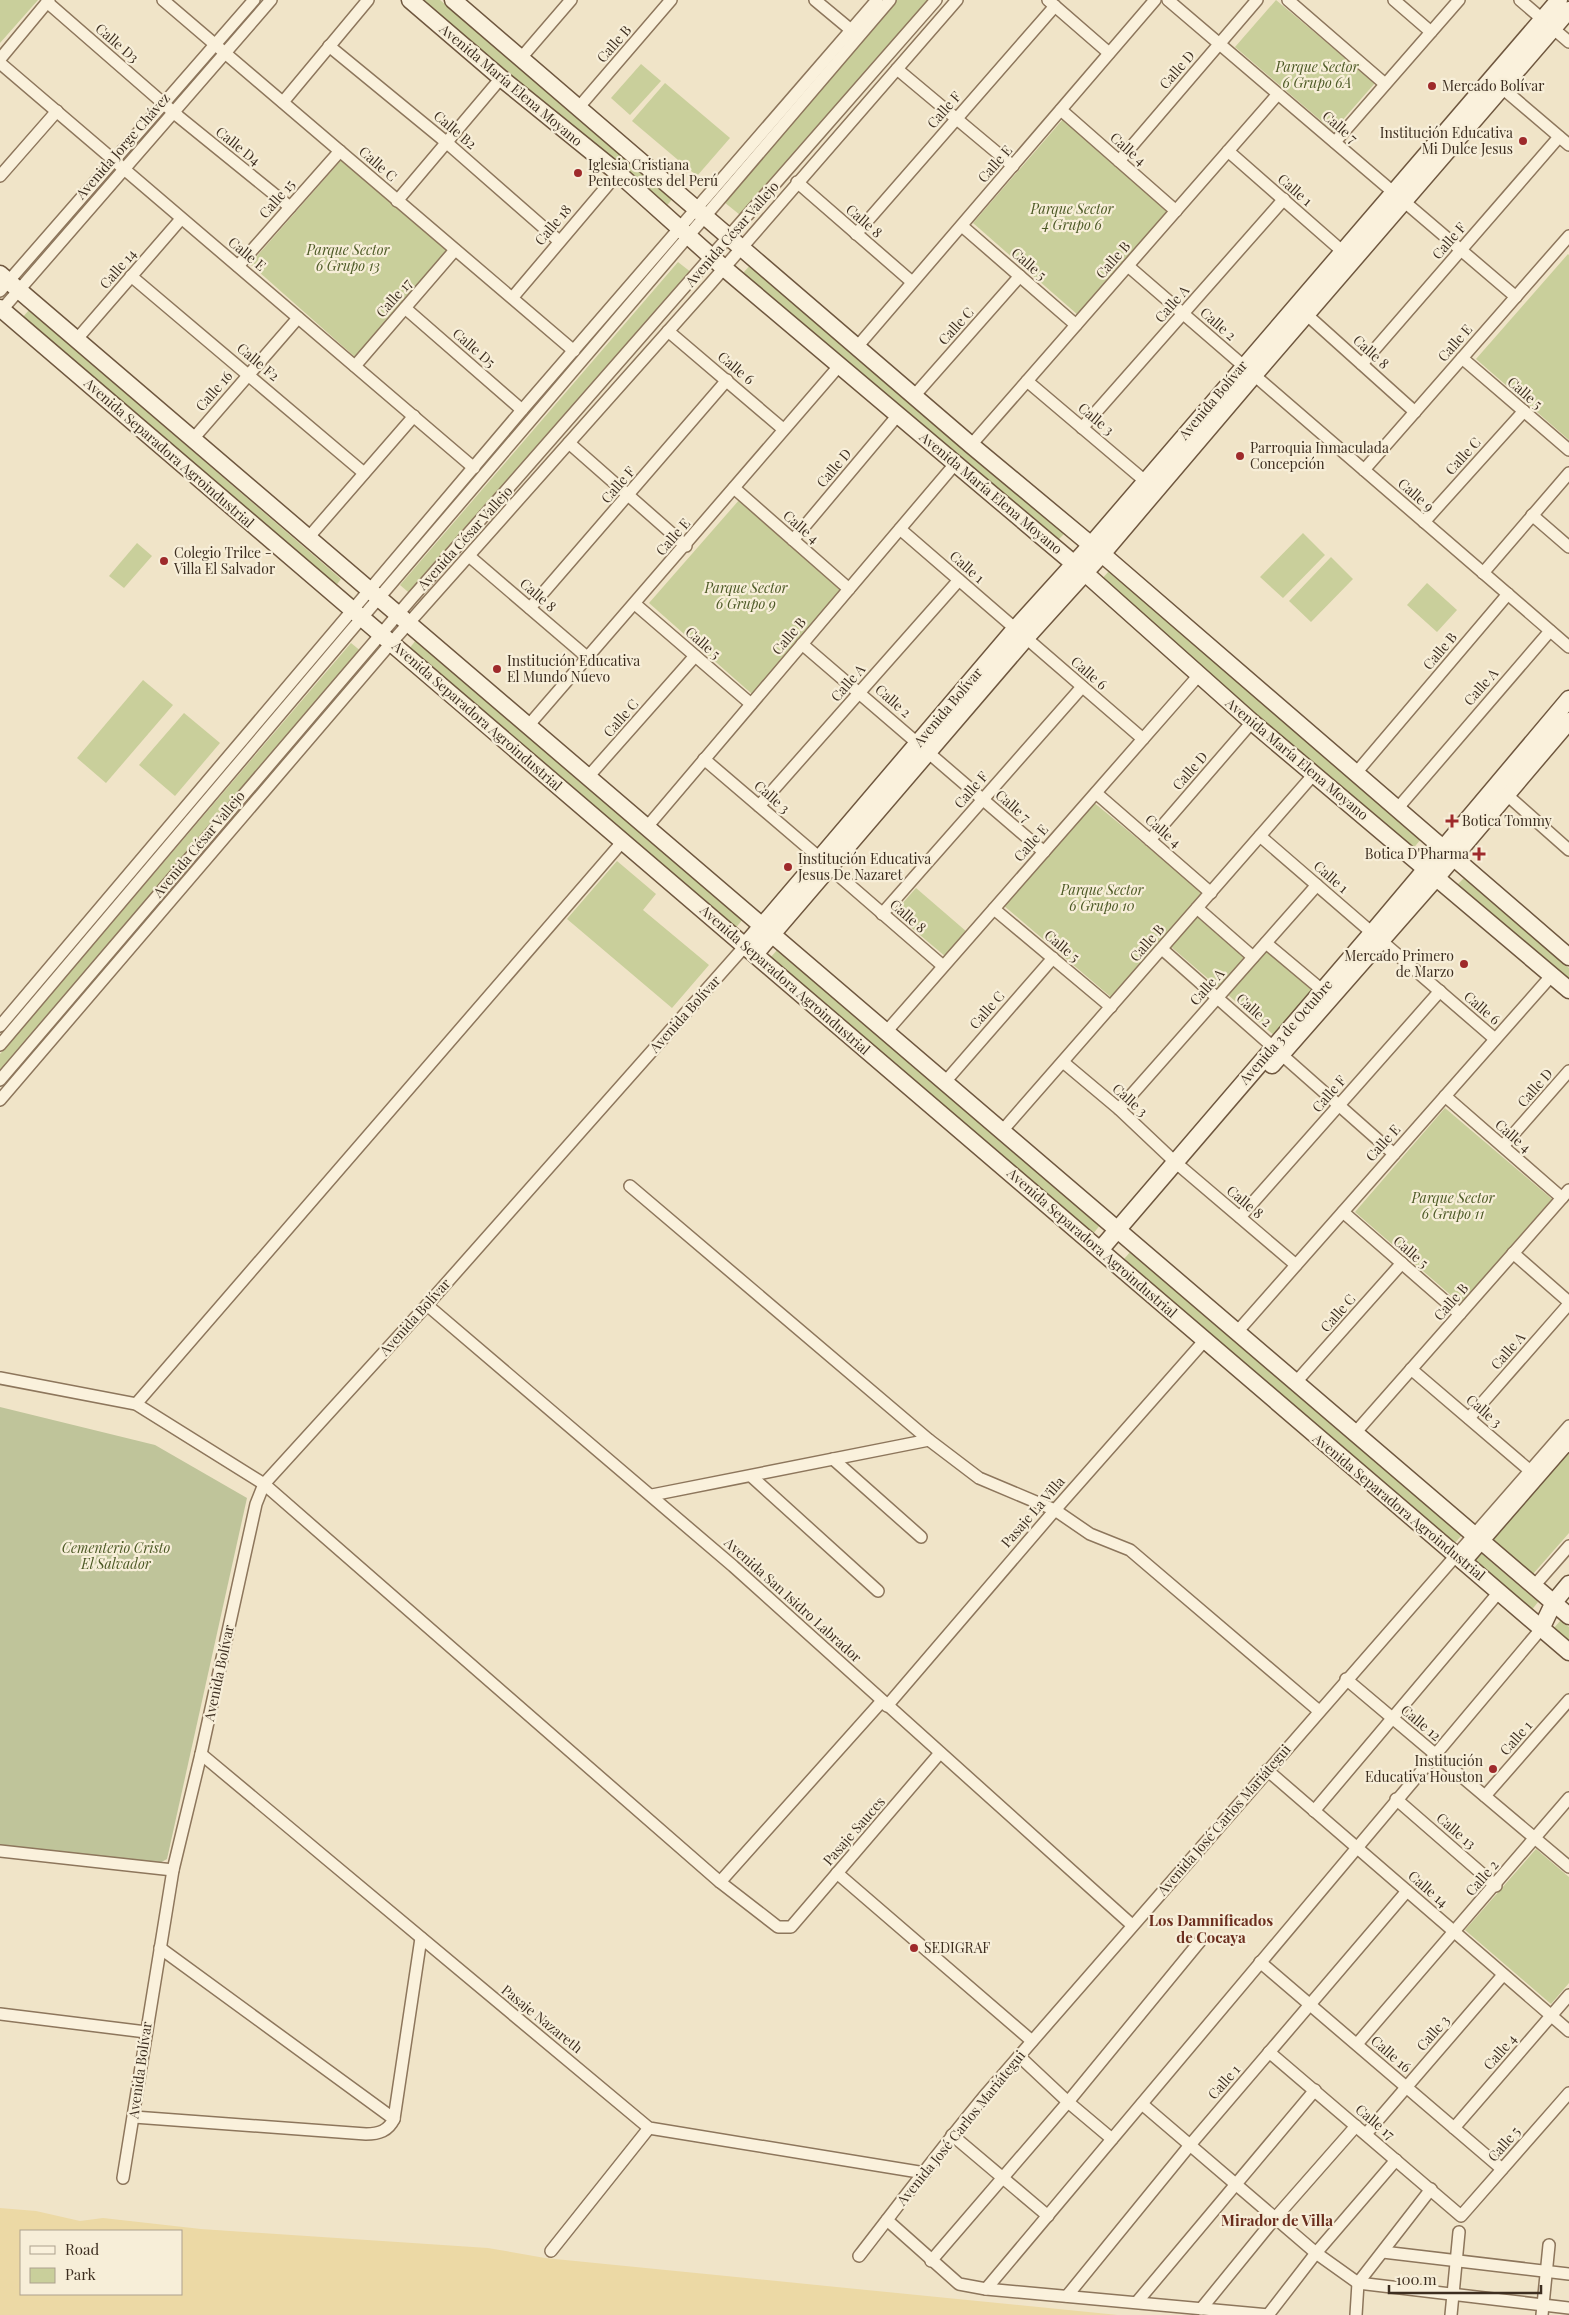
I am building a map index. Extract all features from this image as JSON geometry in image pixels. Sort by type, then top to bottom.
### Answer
[{"type":"street","name":"Calle C","points":[[163,0],[574,350]]},
{"type":"street","name":"Avenida Jorge Chávez","points":[[7,284],[124,169],[214,44],[254,0]]},
{"type":"street","name":"Avenida Jorge Chávez","points":[[1,310],[7,284],[114,160],[224,52],[270,0]]},
{"type":"street","points":[[283,102],[368,0]]},
{"type":"street","name":"Avenida María Elena Moyano","points":[[410,0],[501,78],[618,173],[724,268],[1079,568],[1252,722],[1569,990]]},
{"type":"street","points":[[521,58],[571,0]]},
{"type":"street","name":"Calle B","points":[[579,107],[671,0]]},
{"type":"street","points":[[815,0],[851,30]]},
{"type":"street","name":"Avenida César Vallejo","points":[[700,213],[877,0]]},
{"type":"street","name":"Avenida César Vallejo","points":[[374,594],[474,468],[574,350],[684,231],[890,0]]},
{"type":"street","name":"Avenida César Vallejo","points":[[0,1100],[386,639],[711,256],[936,0]]},
{"type":"street","name":"Avenida César Vallejo","points":[[403,619],[469,556],[724,268],[957,0]]},
{"type":"street","name":"Calle E","points":[[857,348],[1155,0]]},
{"type":"street","name":"Calle 7","points":[[1168,0],[1516,297]]},
{"type":"street","name":"Calle D","points":[[1119,160],[1257,0]]},
{"type":"street","points":[[1288,0],[1385,84]]},
{"type":"street","points":[[1394,0],[1430,32]]},
{"type":"street","points":[[1334,142],[1459,0]]},
{"type":"street","points":[[1520,0],[1556,13],[1569,42]]},
{"type":"street","points":[[0,61],[48,1]]},
{"type":"street","name":"Calle D3","points":[[48,1],[167,108]]},
{"type":"street","name":"Avenida María Elena Moyano","points":[[462,3],[521,58],[700,213],[1569,956]]},
{"type":"street","points":[[1051,3],[1109,53]]},
{"type":"street","name":"Calle F","points":[[856,234],[957,119],[1051,3]]},
{"type":"street","name":"Avenida Bolívar","points":[[124,2178],[173,1870],[201,1754],[256,1504],[264,1484],[750,950],[1020,633],[1096,550],[1248,370],[1342,251],[1398,196],[1501,87],[1556,13]]},
{"type":"street","name":"Avenida Bolívar","points":[[1096,550],[1145,481],[1248,370],[1306,314],[1398,196],[1556,13]]},
{"type":"street","name":"Calle B2","points":[[329,46],[446,142],[559,240]]},
{"type":"street","name":"Calle E","points":[[0,61],[474,468]]},
{"type":"street","points":[[897,69],[1013,166]]},
{"type":"street","points":[[397,201],[501,78]]},
{"type":"street","points":[[1501,87],[1569,145]]},
{"type":"street","name":"Calle B","points":[[971,445],[1278,94]]},
{"type":"street","name":"Calle D4","points":[[167,108],[290,207]]},
{"type":"street","name":"Calle 4","points":[[1061,110],[1176,211]]},
{"type":"street","points":[[2,169],[57,111]]},
{"type":"street","name":"Calle F","points":[[1362,364],[1559,137]]},
{"type":"street","name":"Calle 1","points":[[1228,151],[1342,251]]},
{"type":"street","name":"Calle 15","points":[[238,266],[340,152]]},
{"type":"street","name":"Calle 18","points":[[513,297],[559,240],[618,173]]},
{"type":"street","name":"Calle 8","points":[[797,182],[912,282]]},
{"type":"street","name":"Calle A","points":[[1082,428],[1284,199]]},
{"type":"street","name":"Calle 14","points":[[77,340],[182,219]]},
{"type":"street","name":"Calle 5","points":[[962,226],[1076,325]]},
{"type":"street","name":"Avenida César Vallejo","points":[[0,1026],[357,614],[684,231]]},
{"type":"street","name":"Calle E","points":[[1364,470],[1568,240]]},
{"type":"street","name":"Calle 17","points":[[355,366],[455,250]]},
{"type":"street","name":"Calle 2","points":[[1128,266],[1248,370]]},
{"type":"street","name":"Calle F2","points":[[132,276],[250,374],[364,473]]},
{"type":"street","name":"Calle C","points":[[914,396],[1020,276]]},
{"type":"street","name":"Avenida Separadora Agroindustrial","points":[[7,284],[77,340],[1569,1616]]},
{"type":"street","name":"Calle D5","points":[[405,308],[522,410]]},
{"type":"street","name":"Avenida Separadora Agroindustrial","points":[[1,310],[1569,1652]]},
{"type":"street","name":"Calle 8","points":[[1306,314],[1415,412]]},
{"type":"street","name":"Calle 16","points":[[192,439],[298,318]]},
{"type":"street","name":"Calle 6","points":[[668,331],[783,429]]},
{"type":"street","name":"Calle 5","points":[[1462,358],[1569,450]]},
{"type":"street","name":"Calle E","points":[[528,726],[686,546],[783,429],[839,366]]},
{"type":"street","name":"Calle 9","points":[[1248,370],[1569,647]]},
{"type":"street","name":"Calle F","points":[[530,608],[629,496],[727,380]]},
{"type":"street","name":"Calle 3","points":[[1027,381],[1145,481]]},
{"type":"street","name":"Calle C","points":[[1424,522],[1524,411]]},
{"type":"street","name":"Calle D","points":[[792,540],[898,415]]},
{"type":"street","points":[[308,538],[414,416]]},
{"type":"street","points":[[569,443],[686,546]]},
{"type":"street","name":"Calle B","points":[[647,827],[955,464]]},
{"type":"street","points":[[1482,573],[1569,473]]},
{"type":"street","name":"Calle 4","points":[[734,488],[849,589]]},
{"type":"street","points":[[1532,515],[1569,547]]},
{"type":"street","name":"Calle 1","points":[[900,528],[1020,633]]},
{"type":"street","name":"Calle 8","points":[[469,556],[588,658]]},
{"type":"street","name":"Calle A","points":[[759,806],[959,580]]},
{"type":"street","name":"Calle B","points":[[1356,773],[1508,594]]},
{"type":"street","name":"Calle 5","points":[[635,604],[751,704]]},
{"type":"street","name":"Avenida César Vallejo","points":[[0,1045],[357,614]]},
{"type":"street","name":"Calle A","points":[[1396,809],[1550,631]]},
{"type":"street","name":"Calle 6","points":[[1020,633],[1143,739]]},
{"type":"street","name":"Avenida César Vallejo","points":[[0,1080],[386,639]]},
{"type":"street","name":"Calle 2","points":[[802,644],[923,747]]},
{"type":"street","name":"Calle C","points":[[588,777],[695,656]]},
{"type":"street","name":"Calle E","points":[[886,1032],[1199,675]]},
{"type":"street","name":"Calle F","points":[[882,914],[1082,687]]},
{"type":"street","name":"Avenida 3 de Octubre","points":[[1104,1253],[1448,853],[1569,699]]},
{"type":"street","name":"Avenida 3 de Octubre","points":[[1448,853],[1507,795],[1569,721]]},
{"type":"street","name":"Calle D","points":[[1150,840],[1252,722]]},
{"type":"street","name":"Calle 7","points":[[923,747],[1044,852]]},
{"type":"street","name":"Calle 3","points":[[704,759],[825,863]]},
{"type":"street","name":"Calle B","points":[[1002,1131],[1314,774]]},
{"type":"street","name":"Calle 4","points":[[1096,793],[1211,893]]},
{"type":"street","points":[[1507,795],[1567,844]]},
{"type":"street","name":"Calle 1","points":[[1260,836],[1377,937]]},
{"type":"street","points":[[136,1404],[623,841]]},
{"type":"street","name":"Calle 8","points":[[825,863],[943,966]]},
{"type":"street","name":"Calle A","points":[[1119,1109],[1317,885]]},
{"type":"street","points":[[1197,908],[1254,957]]},
{"type":"street","name":"Calle 5","points":[[994,909],[1111,1007]]},
{"type":"street","name":"Calle 6","points":[[1377,937],[1495,1039]]},
{"type":"street","name":"Avenida 3 de Octubre","points":[[1277,1051],[1322,990],[1377,937]]},
{"type":"street","points":[[1266,943],[1322,990]]},
{"type":"street","name":"Calle 2","points":[[1162,949],[1277,1051]]},
{"type":"street","name":"Calle C","points":[[945,1082],[1053,958]]},
{"type":"street","name":"Calle E","points":[[1237,1332],[1552,975]]},
{"type":"street","name":"Calle F","points":[[1240,1217],[1440,991]]},
{"type":"street","points":[[1277,1051],[1394,1154]]},
{"type":"street","name":"Calle 3","points":[[1063,1062],[1119,1109],[1179,1165]]},
{"type":"street","name":"Calle D","points":[[1503,1146],[1569,1071]]},
{"type":"street","name":"Calle 4","points":[[1445,1096],[1503,1146],[1565,1194]]},
{"type":"street","name":"Calle 8","points":[[1179,1165],[1296,1265]]},
{"type":"street","points":[[630,1186],[929,1440],[979,1478],[1054,1510],[1090,1534],[1130,1550],[1319,1711]]},
{"type":"street","name":"Calle B","points":[[1355,1433],[1565,1194]]},
{"type":"street","name":"Calle 5","points":[[1343,1212],[1460,1314]]},
{"type":"street","points":[[1513,1253],[1569,1303]]},
{"type":"street","name":"Calle C","points":[[1296,1382],[1402,1263]]},
{"type":"street","name":"Calle A","points":[[1468,1418],[1569,1303]]},
{"type":"street","name":"Avenida San Isidro Labrador","points":[[427,1305],[652,1495],[1132,1925]]},
{"type":"street","name":"Pasaje La Villa","points":[[720,1882],[884,1704],[1205,1340]]},
{"type":"street","name":"Calle 3","points":[[1411,1369],[1534,1473]]},
{"type":"street","points":[[0,1378],[136,1404],[264,1484],[720,1882]]},
{"type":"street","name":"Avenida José Carlos Mariátegui","points":[[1534,1473],[1569,1426]]},
{"type":"street","name":"Avenida José Carlos Mariátegui","points":[[859,2256],[952,2135],[1132,1925],[1346,1679],[1459,1558],[1534,1473],[1569,1439]]},
{"type":"street","points":[[652,1495],[929,1440]]},
{"type":"street","points":[[833,1459],[922,1537]]},
{"type":"street","points":[[751,1476],[878,1590]]},
{"type":"street","points":[[1534,1586],[1569,1546]]},
{"type":"street","points":[[986,2289],[1396,1799],[1542,1629],[1554,1602],[1569,1584]]},
{"type":"street","points":[[1314,1810],[1499,1592]]},
{"type":"street","name":"Calle 12","points":[[1346,1679],[1569,1867]]},
{"type":"street","name":"Calle 1","points":[[1485,1796],[1569,1700]]},
{"type":"street","name":"Pasaje Sauces","points":[[720,1882],[778,1927],[791,1928],[940,1753]]},
{"type":"street","name":"Pasaje Nazareth","points":[[201,1754],[649,2128]]},
{"type":"street","name":"Calle 14","points":[[1267,1770],[1569,2031]]},
{"type":"street","name":"Calle 2","points":[[1357,2044],[1496,1886],[1569,1798]]},
{"type":"street","name":"Calle 13","points":[[1396,1799],[1496,1886]]},
{"type":"street","points":[[0,1851],[173,1870]]},
{"type":"street","points":[[837,1873],[1032,2041]]},
{"type":"street","name":"Calle 1","points":[[1067,2296],[1190,2144],[1407,1891]]},
{"type":"street","points":[[134,2117],[366,2134],[375,2134],[389,2128],[394,2120],[421,1938]]},
{"type":"street","points":[[931,2261],[1068,2102],[1201,1940]]},
{"type":"street","points":[[160,1948],[394,2120]]},
{"type":"street","name":"Calle 16","points":[[1260,1962],[1502,2169]]},
{"type":"street","name":"Calle 3","points":[[1366,2134],[1504,1975]]},
{"type":"street","name":"Calle 4","points":[[1454,2128],[1569,1995]]},
{"type":"street","points":[[0,2014],[146,2032]]},
{"type":"street","name":"Calle 17","points":[[1270,2052],[1462,2216]]},
{"type":"street","points":[[1019,2056],[1068,2102],[1112,2139]]},
{"type":"street","points":[[1137,2302],[1315,2090]]},
{"type":"street","name":"Calle 5","points":[[1462,2216],[1502,2169],[1565,2107],[1569,2093]]},
{"type":"street","points":[[1142,2104],[1316,2253],[1358,2283],[1453,2294],[1543,2310],[1569,2308]]},
{"type":"street","points":[[1201,2308],[1276,2217],[1356,2126]]},
{"type":"street","points":[[551,2251],[649,2128],[925,2172]]},
{"type":"street","points":[[952,2135],[1048,2216]]},
{"type":"street","points":[[887,2220],[959,2284],[986,2289],[1269,2315],[1316,2253],[1396,2160]]},
{"type":"street","points":[[1356,2315],[1358,2283],[1431,2189]]},
{"type":"street","points":[[1452,2315],[1459,2232]]},
{"type":"street","points":[[1543,2310],[1548,2272],[1549,2244]]},
{"type":"street","points":[[1383,2252],[1569,2274]]},
{"type":"green space","points":[[0,0],[38,0],[0,43]]},
{"type":"green space","points":[[419,0],[440,0],[673,198],[665,208]]},
{"type":"green space","points":[[897,0],[933,0],[745,219],[724,202]]},
{"type":"green space","name":"Parque Sector 6 Grupo 6A","points":[[1276,0],[1375,83],[1333,131],[1235,47]]},
{"type":"green space","points":[[641,64],[661,81],[630,115],[611,98]]},
{"type":"green space","points":[[665,83],[730,138],[697,176],[632,121]]},
{"type":"green space","name":"Parque Sector 4 Grupo 6","points":[[1064,118],[1170,211],[1078,315],[973,223]]},
{"type":"green space","name":"Parque Sector 6 Grupo 13","points":[[343,158],[447,250],[355,357],[250,264]]},
{"type":"green space","points":[[1569,255],[1569,440],[1476,359]]},
{"type":"green space","points":[[678,262],[692,273],[414,597],[400,585]]},
{"type":"green space","points":[[753,262],[1066,532],[1056,542],[743,273]]},
{"type":"green space","points":[[29,310],[341,579],[335,587],[22,318]]},
{"type":"green space","name":"Parque Sector 6 Grupo 9","points":[[740,499],[842,588],[752,694],[649,603]]},
{"type":"green space","points":[[1303,533],[1325,555],[1283,598],[1260,577]]},
{"type":"green space","points":[[137,543],[152,556],[124,588],[109,576]]},
{"type":"green space","points":[[1331,557],[1353,579],[1311,622],[1289,601]]},
{"type":"green space","points":[[1109,571],[1421,839],[1412,850],[1100,581]]},
{"type":"green space","points":[[1427,583],[1457,610],[1437,632],[1407,605]]},
{"type":"green space","points":[[416,640],[742,920],[735,929],[409,649]]},
{"type":"green space","points":[[351,643],[362,652],[0,1075],[0,1054]]},
{"type":"green space","points":[[143,680],[173,705],[106,783],[77,758]]},
{"type":"green space","points":[[184,713],[220,743],[175,796],[139,765]]},
{"type":"green space","name":"Parque Sector 6 Grupo 10","points":[[1092,801],[1202,892],[1112,998],[1003,905]]},
{"type":"green space","points":[[617,861],[656,894],[643,910],[709,965],[672,1008],[567,919]]},
{"type":"green space","points":[[1464,878],[1569,968],[1569,984],[1455,887]]},
{"type":"green space","points":[[916,888],[967,932],[946,957],[894,913]]},
{"type":"green space","points":[[1195,915],[1245,958],[1219,988],[1169,945]]},
{"type":"green space","points":[[778,949],[1100,1225],[1093,1234],[770,958]]},
{"type":"green space","points":[[1267,949],[1316,991],[1276,1037],[1227,994]]},
{"type":"green space","name":"Parque Sector 6 Grupo 11","points":[[1445,1108],[1552,1199],[1461,1304],[1355,1212]]},
{"type":"green space","points":[[1132,1250],[1462,1535],[1454,1544],[1124,1259]]},
{"type":"green space","name":"Cementerio Cristo El Salvador","points":[[0,1407],[155,1445],[247,1498],[167,1859],[156,1865],[0,1848]]},
{"type":"green space","points":[[1569,1451],[1569,1533],[1533,1574],[1492,1539]]},
{"type":"green space","points":[[1481,1553],[1538,1602],[1531,1611],[1473,1561]]},
{"type":"green space","points":[[1561,1620],[1569,1627],[1569,1643],[1553,1629]]},
{"type":"green space","points":[[1536,1849],[1569,1877],[1569,1983],[1551,2004],[1465,1930]]},
{"type":"sand","points":[[0,2208],[36,2211],[80,2221],[103,2218],[201,2229],[488,2248],[545,2258],[1118,2315],[0,2315]]},
{"type":"place","name":"Mercado Bolívar","points":[[1432,86]]},
{"type":"place","name":"Institución Educativa Mi Dulce Jesus","points":[[1523,141]]},
{"type":"place","name":"Iglesia Cristiana Pentecostes del Perú","points":[[578,173]]},
{"type":"place","name":"Parroquia Inmaculada Concepción","points":[[1240,456]]},
{"type":"place","name":"Colegio Trilce - Villa El Salvador","points":[[164,561]]},
{"type":"place","name":"Institución Educativa El Mundo Nuevo","points":[[497,669]]},
{"type":"place","name":"Botica Tommy","points":[[1452,821]]},
{"type":"place","name":"Botica D'Pharma","points":[[1479,854]]},
{"type":"place","name":"Institución Educativa Jesus De Nazaret","points":[[788,867]]},
{"type":"place","name":"Mercado Primero de Marzo","points":[[1464,964]]},
{"type":"place","name":"Institución Educativa Houston","points":[[1493,1769]]},
{"type":"place","name":"SEDIGRAF","points":[[914,1948]]},
{"type":"district","name":"Los Damnificados de Cocaya","points":[[1211,1930]]},
{"type":"district","name":"Mirador de Villa","points":[[1277,2221]]}]
